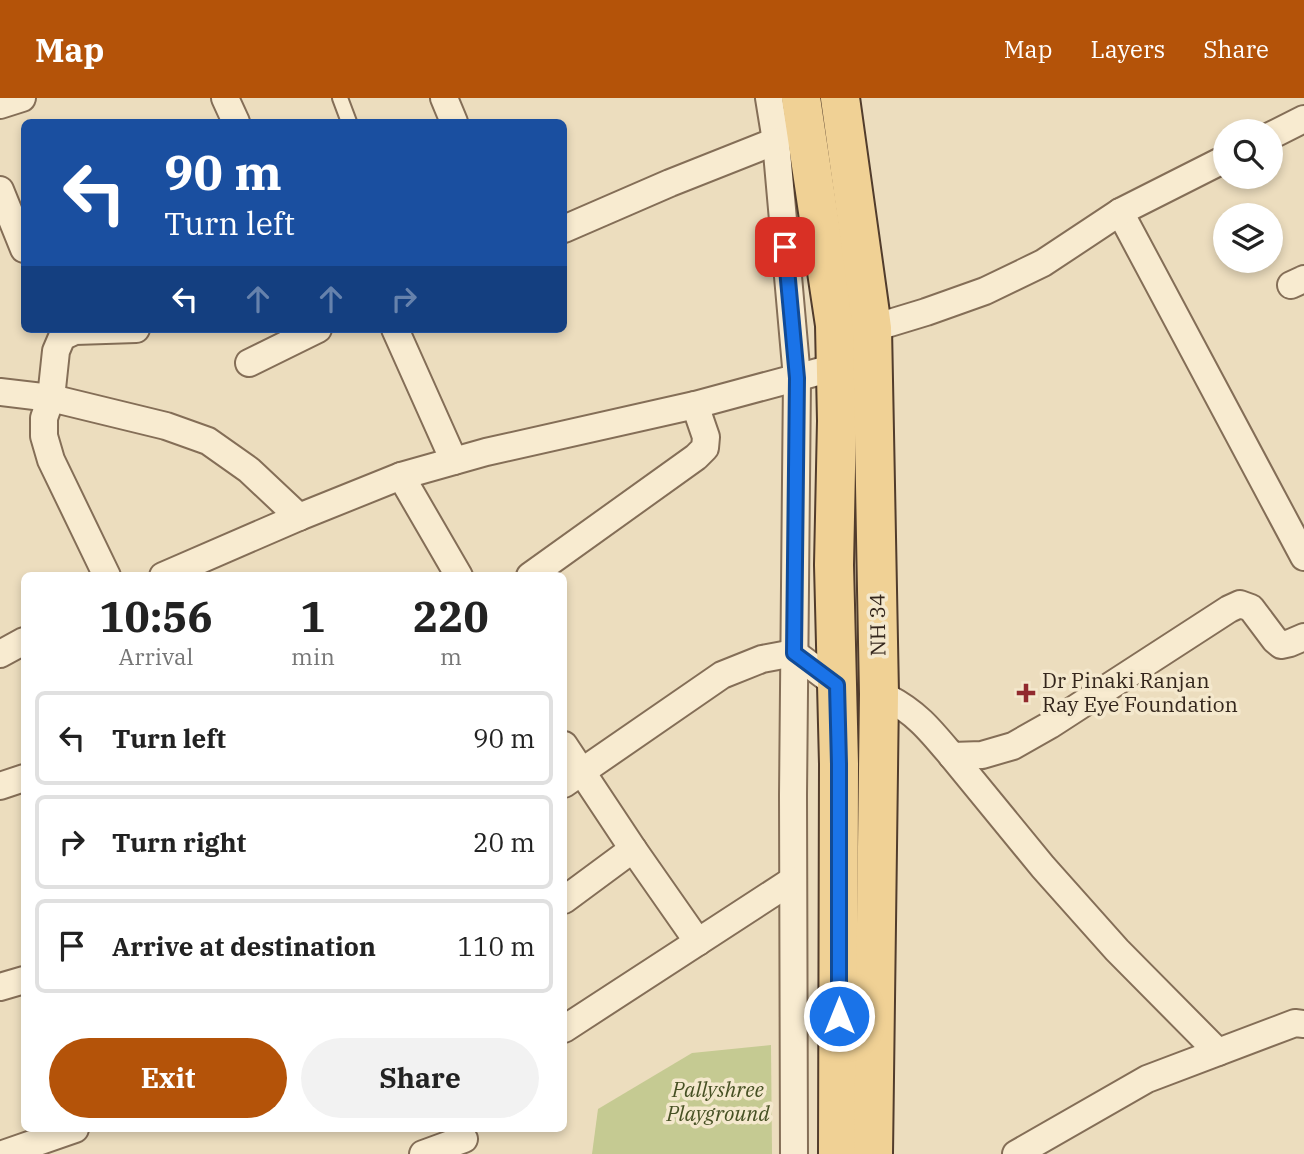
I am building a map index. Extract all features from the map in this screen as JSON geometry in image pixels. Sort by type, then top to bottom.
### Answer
[{"type":"main road","points":[[801,98],[835,325],[837,421],[834,565],[839,764],[838,1154]]},
{"type":"main road","name":"NH 34","points":[[840,98],[872,328],[879,694],[873,1154]]},
{"type":"street","points":[[0,105],[22,98]]},
{"type":"street","points":[[225,98],[235,119]]},
{"type":"street","points":[[444,98],[453,119]]},
{"type":"street","points":[[769,98],[776,141],[797,378],[794,1154]]},
{"type":"street","points":[[854,98],[880,326],[883,430],[882,551],[888,698],[883,948],[883,1154]]},
{"type":"street","points":[[1283,130],[1304,119]]},
{"type":"street","points":[[567,228],[776,141]]},
{"type":"street","points":[[880,326],[985,291],[1043,263],[1120,212],[1213,165]]},
{"type":"street","points":[[0,190],[16,233]]},
{"type":"street","points":[[1120,212],[1300,542]]},
{"type":"street","points":[[60,333],[51,398],[44,418],[44,436],[51,460],[105,572]]},
{"type":"street","points":[[249,363],[310,333]]},
{"type":"street","points":[[397,333],[454,461]]},
{"type":"street","points":[[172,572],[401,476],[486,452],[695,405],[836,367]]},
{"type":"street","points":[[0,392],[51,398],[166,426],[208,441],[249,470],[299,517]]},
{"type":"street","points":[[536,572],[705,448],[706,437],[695,405]]},
{"type":"street","points":[[401,476],[457,572]]},
{"type":"street","points":[[952,756],[982,755],[1013,746],[1050,725],[1229,608],[1240,604],[1251,608],[1281,645],[1304,637]]},
{"type":"street","points":[[0,654],[21,643]]},
{"type":"street","points":[[572,778],[722,675],[761,659],[794,653],[837,685]]},
{"type":"street","points":[[888,698],[926,724],[1043,867],[1117,950],[1218,1052]]},
{"type":"street","points":[[567,757],[572,778],[633,849],[698,942]]},
{"type":"street","points":[[0,786],[21,779]]},
{"type":"street","points":[[567,898],[633,849]]},
{"type":"street","points":[[567,1027],[793,880]]},
{"type":"street","points":[[0,987],[21,981]]},
{"type":"street","points":[[1016,1154],[1147,1079],[1295,1023],[1304,1024]]},
{"type":"street","points":[[3,1154],[66,1132]]},
{"type":"street","points":[[423,1154],[465,1141]]},
{"type":"lane","points":[[340,98],[348,119]]},
{"type":"green space","name":"Pallyshree Playground","points":[[771,1045],[772,1154],[592,1154],[598,1109],[692,1053]]},
{"type":"place","name":"Dr Pinaki Ranjan Ray Eye Foundation","points":[[1026,693]]},
{"type":"route","points":[[785,247],[797,378],[794,653],[837,685],[839,1016]]}]
